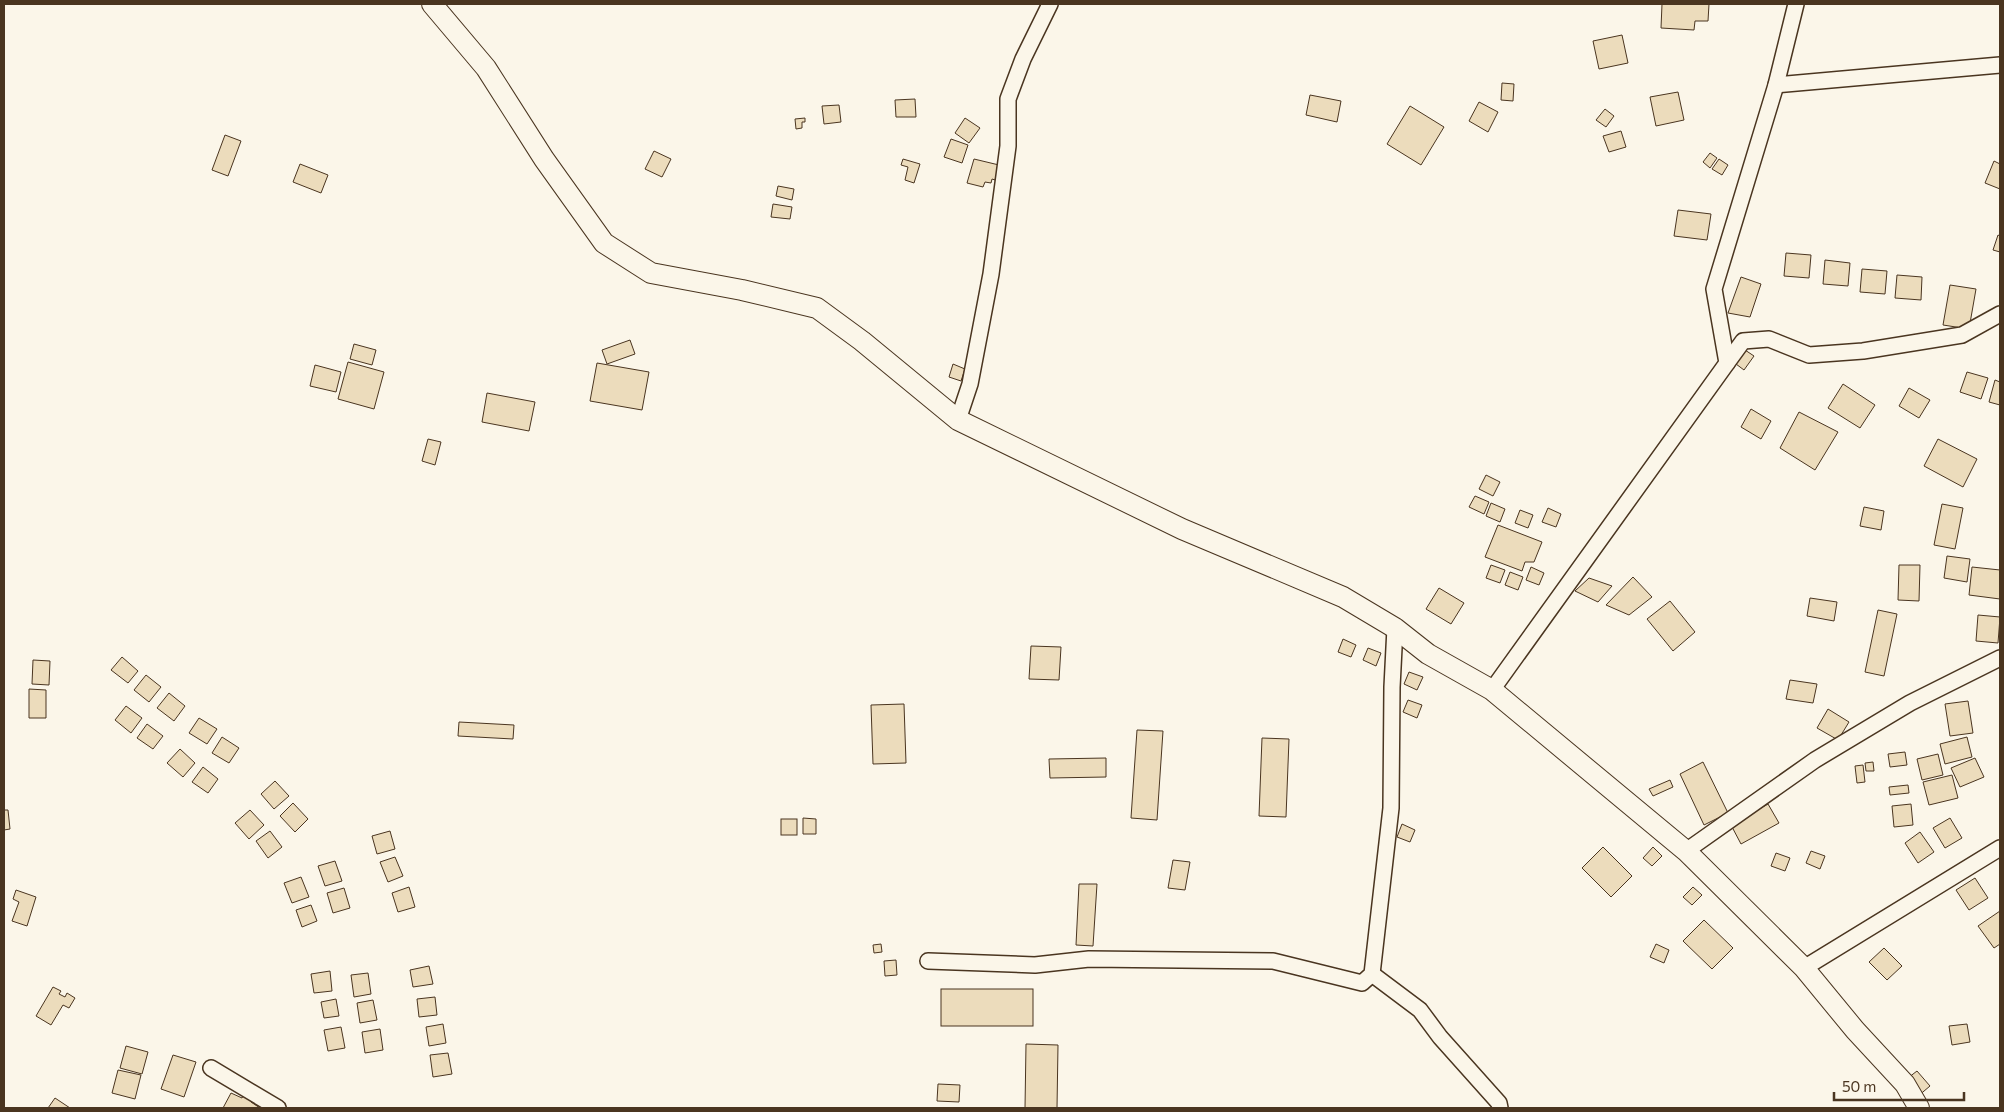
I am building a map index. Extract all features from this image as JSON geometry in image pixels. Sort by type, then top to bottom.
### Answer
[{"type":"street","points":[[432,4],[486,68],[544,160],[604,243],[650,273],[742,290],[817,308],[862,341],[958,420],[1182,530],[1343,597],[1395,628],[1428,654],[1492,690],[1686,851],[1804,968],[1855,1030],[1905,1084],[1919,1108]]},
{"type":"street","points":[[958,420],[970,384],[991,274],[1008,146],[1008,99],[1023,58],[1050,4]]},
{"type":"street","points":[[1727,363],[1714,289],[1776,84],[1796,4]]},
{"type":"street","points":[[1776,84],[2000,66]]},
{"type":"street","points":[[1492,690],[1743,341],[1769,339],[1809,355],[1863,351],[1962,335],[2000,314]]},
{"type":"street","points":[[928,961],[1035,964],[1089,959],[1273,961],[1362,983],[1372,974],[1391,808],[1392,687],[1395,628]]},
{"type":"street","points":[[1686,851],[1815,760],[1910,703],[2000,658]]},
{"type":"street","points":[[1804,968],[2000,848]]},
{"type":"street","points":[[1372,974],[1420,1010],[1440,1037],[1499,1103],[1500,1108]]},
{"type":"street","points":[[211,1068],[278,1108]]},
{"type":"building","points":[[1662,4],[1709,4],[1708,21],[1695,21],[1694,30],[1661,28]]},
{"type":"building","points":[[1622,35],[1628,63],[1599,69],[1593,41]]},
{"type":"building","points":[[1502,83],[1514,84],[1513,101],[1501,100]]},
{"type":"building","points":[[1678,92],[1684,120],[1656,126],[1650,97]]},
{"type":"building","points":[[1310,95],[1341,101],[1337,122],[1306,115]]},
{"type":"building","points":[[915,99],[916,117],[896,117],[895,100]]},
{"type":"building","points":[[1479,102],[1498,112],[1488,132],[1469,121]]},
{"type":"building","points":[[839,105],[841,122],[824,124],[822,106]]},
{"type":"building","points":[[1410,106],[1444,127],[1421,165],[1387,144]]},
{"type":"building","points":[[1605,109],[1614,116],[1606,127],[1596,120]]},
{"type":"building","points":[[805,118],[805,122],[802,122],[802,128],[796,129],[795,119]]},
{"type":"building","points":[[965,118],[980,128],[969,143],[955,133]]},
{"type":"building","points":[[1621,131],[1626,147],[1609,152],[1603,136]]},
{"type":"building","points":[[225,135],[241,141],[228,176],[212,170]]},
{"type":"building","points":[[951,139],[968,145],[962,163],[944,157]]},
{"type":"building","points":[[654,151],[671,159],[662,177],[645,169]]},
{"type":"building","points":[[1710,153],[1717,158],[1710,168],[1703,162]]},
{"type":"building","points":[[903,159],[920,164],[914,183],[905,180],[908,167],[901,165]]},
{"type":"building","points":[[974,159],[999,165],[995,180],[992,179],[991,183],[985,182],[983,187],[967,183]]},
{"type":"building","points":[[1719,159],[1728,165],[1722,175],[1712,169]]},
{"type":"building","points":[[1994,161],[2000,164],[2000,189],[1985,183]]},
{"type":"building","points":[[300,164],[328,175],[321,193],[293,182]]},
{"type":"building","points":[[778,186],[794,189],[792,200],[776,196]]},
{"type":"building","points":[[773,204],[792,207],[790,219],[771,217]]},
{"type":"building","points":[[1678,210],[1711,214],[1707,240],[1674,236]]},
{"type":"building","points":[[1998,235],[2000,236],[2000,252],[1993,250]]},
{"type":"building","points":[[1786,253],[1811,255],[1809,278],[1784,276]]},
{"type":"building","points":[[1825,260],[1850,263],[1848,286],[1823,284]]},
{"type":"building","points":[[1862,269],[1887,271],[1885,294],[1860,292]]},
{"type":"building","points":[[1897,275],[1922,277],[1921,300],[1895,298]]},
{"type":"building","points":[[1741,277],[1761,284],[1750,317],[1728,313]]},
{"type":"building","points":[[1950,285],[1976,289],[1969,329],[1943,325]]},
{"type":"building","points":[[630,340],[635,354],[607,364],[602,350]]},
{"type":"building","points":[[354,344],[376,350],[372,365],[350,359]]},
{"type":"building","points":[[1742,348],[1754,356],[1744,370],[1732,361]]},
{"type":"building","points":[[348,362],[384,372],[374,409],[338,399]]},
{"type":"building","points":[[597,363],[649,372],[642,410],[590,401]]},
{"type":"building","points":[[953,364],[965,369],[961,381],[949,377]]},
{"type":"building","points":[[315,365],[341,372],[336,392],[310,386]]},
{"type":"building","points":[[1967,372],[1988,378],[1981,399],[1960,392]]},
{"type":"building","points":[[1995,380],[2000,382],[2000,405],[1989,402]]},
{"type":"building","points":[[1843,384],[1875,405],[1860,428],[1828,408]]},
{"type":"building","points":[[1909,388],[1930,400],[1919,418],[1899,406]]},
{"type":"building","points":[[487,393],[535,402],[529,431],[482,422]]},
{"type":"building","points":[[1751,409],[1771,421],[1761,439],[1741,427]]},
{"type":"building","points":[[1799,412],[1838,432],[1815,470],[1780,448]]},
{"type":"building","points":[[428,439],[441,442],[435,465],[422,461]]},
{"type":"building","points":[[1938,439],[1977,459],[1963,487],[1924,466]]},
{"type":"building","points":[[1486,475],[1500,482],[1493,496],[1479,489]]},
{"type":"building","points":[[1475,496],[1489,502],[1484,514],[1469,507]]},
{"type":"building","points":[[1491,503],[1505,509],[1500,522],[1486,516]]},
{"type":"building","points":[[1942,504],[1963,508],[1955,549],[1934,545]]},
{"type":"building","points":[[1864,507],[1884,511],[1881,530],[1860,526]]},
{"type":"building","points":[[1548,508],[1561,514],[1556,527],[1542,522]]},
{"type":"building","points":[[1520,510],[1533,515],[1528,528],[1515,523]]},
{"type":"building","points":[[1498,525],[1542,542],[1534,562],[1525,562],[1522,571],[1485,557]]},
{"type":"building","points":[[1947,556],[1970,559],[1967,582],[1944,578]]},
{"type":"building","points":[[1491,565],[1505,570],[1500,583],[1486,578]]},
{"type":"building","points":[[1899,565],[1920,565],[1919,601],[1898,600]]},
{"type":"building","points":[[1531,567],[1544,573],[1539,585],[1526,580]]},
{"type":"building","points":[[1972,567],[2000,570],[2000,599],[1969,595]]},
{"type":"building","points":[[1510,572],[1523,577],[1518,590],[1505,585]]},
{"type":"building","points":[[1633,577],[1652,597],[1629,615],[1606,605]]},
{"type":"building","points":[[1589,578],[1612,586],[1598,602],[1575,591]]},
{"type":"building","points":[[1439,588],[1464,603],[1451,624],[1426,609]]},
{"type":"building","points":[[1810,598],[1837,602],[1834,621],[1807,616]]},
{"type":"building","points":[[1670,601],[1695,632],[1673,651],[1647,619]]},
{"type":"building","points":[[1878,610],[1897,614],[1884,676],[1865,672]]},
{"type":"building","points":[[1978,615],[2000,617],[1998,643],[1976,641]]},
{"type":"building","points":[[1343,639],[1356,645],[1351,657],[1338,652]]},
{"type":"building","points":[[1031,646],[1061,647],[1059,680],[1029,679]]},
{"type":"building","points":[[1368,648],[1381,653],[1376,666],[1363,660]]},
{"type":"building","points":[[122,657],[138,671],[128,683],[111,670]]},
{"type":"building","points":[[33,660],[50,661],[49,685],[32,684]]},
{"type":"building","points":[[1409,672],[1423,677],[1417,690],[1404,684]]},
{"type":"building","points":[[146,675],[161,687],[149,702],[134,690]]},
{"type":"building","points":[[1790,680],[1817,684],[1813,703],[1786,699]]},
{"type":"building","points":[[29,689],[46,690],[46,718],[29,718]]},
{"type":"building","points":[[169,693],[185,706],[174,721],[157,708]]},
{"type":"building","points":[[1408,700],[1422,705],[1417,718],[1403,712]]},
{"type":"building","points":[[1968,701],[1973,733],[1950,736],[1945,704]]},
{"type":"building","points":[[904,704],[906,763],[873,764],[871,705]]},
{"type":"building","points":[[126,706],[142,718],[131,733],[115,720]]},
{"type":"building","points":[[1828,709],[1849,722],[1838,740],[1817,728]]},
{"type":"building","points":[[199,718],[217,729],[207,744],[189,733]]},
{"type":"building","points":[[459,722],[514,725],[513,739],[458,736]]},
{"type":"building","points":[[147,724],[163,736],[153,749],[137,738]]},
{"type":"building","points":[[1137,730],[1163,731],[1157,820],[1131,818]]},
{"type":"building","points":[[222,737],[239,748],[229,763],[212,753]]},
{"type":"building","points":[[1967,737],[1972,757],[1945,764],[1940,744]]},
{"type":"building","points":[[1262,738],[1289,739],[1286,817],[1259,816]]},
{"type":"building","points":[[180,749],[195,763],[183,777],[167,763]]},
{"type":"building","points":[[1905,752],[1907,765],[1890,767],[1888,754]]},
{"type":"building","points":[[1938,754],[1943,775],[1922,780],[1917,759]]},
{"type":"building","points":[[1106,758],[1106,777],[1050,778],[1049,759]]},
{"type":"building","points":[[1975,758],[1984,777],[1960,787],[1951,768]]},
{"type":"building","points":[[1703,762],[1728,813],[1704,825],[1680,774]]},
{"type":"building","points":[[1873,762],[1874,771],[1866,771],[1865,763]]},
{"type":"building","points":[[1863,765],[1865,782],[1857,783],[1855,766]]},
{"type":"building","points":[[203,767],[218,779],[208,793],[192,782]]},
{"type":"building","points":[[1952,775],[1958,798],[1929,805],[1923,782]]},
{"type":"building","points":[[1670,780],[1673,787],[1653,796],[1649,789]]},
{"type":"building","points":[[275,781],[289,796],[274,809],[261,794]]},
{"type":"building","points":[[1908,785],[1909,793],[1890,795],[1889,787]]},
{"type":"building","points":[[293,803],[308,819],[295,832],[280,816]]},
{"type":"building","points":[[1768,804],[1779,823],[1741,844],[1731,825]]},
{"type":"building","points":[[1911,804],[1913,825],[1894,827],[1892,806]]},
{"type":"building","points":[[4,810],[8,810],[10,829],[4,830]]},
{"type":"building","points":[[250,810],[264,825],[249,839],[235,823]]},
{"type":"building","points":[[803,818],[816,819],[816,834],[803,834]]},
{"type":"building","points":[[1950,818],[1962,838],[1945,848],[1933,828]]},
{"type":"building","points":[[781,819],[797,819],[797,835],[781,835]]},
{"type":"building","points":[[1402,824],[1415,830],[1410,842],[1397,837]]},
{"type":"building","points":[[270,831],[282,847],[268,858],[256,841]]},
{"type":"building","points":[[390,831],[395,849],[377,854],[372,836]]},
{"type":"building","points":[[1920,832],[1934,852],[1918,863],[1905,843]]},
{"type":"building","points":[[1603,847],[1632,876],[1611,897],[1582,868]]},
{"type":"building","points":[[1653,847],[1662,856],[1652,866],[1643,858]]},
{"type":"building","points":[[1811,851],[1825,856],[1820,869],[1806,863]]},
{"type":"building","points":[[1776,853],[1790,858],[1785,871],[1771,866]]},
{"type":"building","points":[[395,857],[403,876],[388,882],[380,862]]},
{"type":"building","points":[[1173,860],[1190,862],[1185,890],[1168,888]]},
{"type":"building","points":[[335,861],[342,881],[325,886],[318,866]]},
{"type":"building","points":[[301,877],[309,897],[292,903],[284,883]]},
{"type":"building","points":[[1975,878],[1988,898],[1969,910],[1956,890]]},
{"type":"building","points":[[1079,884],[1097,884],[1093,946],[1076,945]]},
{"type":"building","points":[[409,887],[415,907],[398,912],[392,893]]},
{"type":"building","points":[[1693,887],[1702,895],[1692,905],[1683,897]]},
{"type":"building","points":[[344,888],[350,908],[333,913],[327,893]]},
{"type":"building","points":[[16,890],[36,897],[27,926],[12,921],[19,902],[13,899]]},
{"type":"building","points":[[311,905],[317,921],[302,927],[296,910]]},
{"type":"building","points":[[2000,911],[2000,944],[1994,948],[1978,926]]},
{"type":"building","points":[[1704,920],[1733,948],[1712,969],[1683,941]]},
{"type":"building","points":[[881,944],[882,952],[874,953],[873,945]]},
{"type":"building","points":[[1656,944],[1669,950],[1664,963],[1650,957]]},
{"type":"building","points":[[1884,948],[1902,966],[1887,980],[1869,962]]},
{"type":"building","points":[[896,960],[897,975],[885,976],[884,961]]},
{"type":"building","points":[[429,966],[433,984],[413,987],[410,970]]},
{"type":"building","points":[[330,971],[332,991],[314,993],[311,974]]},
{"type":"building","points":[[368,973],[371,994],[354,997],[351,975]]},
{"type":"building","points":[[53,987],[61,991],[59,994],[65,997],[67,993],[75,998],[69,1008],[63,1005],[51,1025],[36,1016]]},
{"type":"building","points":[[941,989],[1033,989],[1033,1026],[941,1026]]},
{"type":"building","points":[[435,997],[437,1015],[419,1017],[417,999]]},
{"type":"building","points":[[336,999],[339,1016],[324,1018],[321,1002]]},
{"type":"building","points":[[373,1000],[377,1020],[360,1023],[357,1003]]},
{"type":"building","points":[[443,1024],[446,1043],[429,1046],[426,1027]]},
{"type":"building","points":[[1967,1024],[1970,1042],[1952,1045],[1949,1026]]},
{"type":"building","points":[[341,1027],[345,1048],[328,1051],[324,1030]]},
{"type":"building","points":[[380,1029],[383,1050],[365,1053],[362,1032]]},
{"type":"building","points":[[1026,1044],[1058,1045],[1057,1108],[1025,1108]]},
{"type":"building","points":[[126,1046],[148,1052],[142,1074],[120,1068]]},
{"type":"building","points":[[448,1053],[452,1074],[433,1077],[430,1055]]},
{"type":"building","points":[[173,1055],[196,1062],[184,1097],[161,1089]]},
{"type":"building","points":[[118,1070],[141,1075],[135,1099],[112,1093]]},
{"type":"building","points":[[1917,1071],[1930,1086],[1917,1097],[1904,1081]]},
{"type":"building","points":[[938,1084],[960,1085],[959,1102],[937,1101]]},
{"type":"building","points":[[231,1093],[242,1098],[244,1094],[253,1098],[251,1102],[260,1108],[223,1108]]},
{"type":"building","points":[[55,1098],[70,1108],[48,1108]]}]
